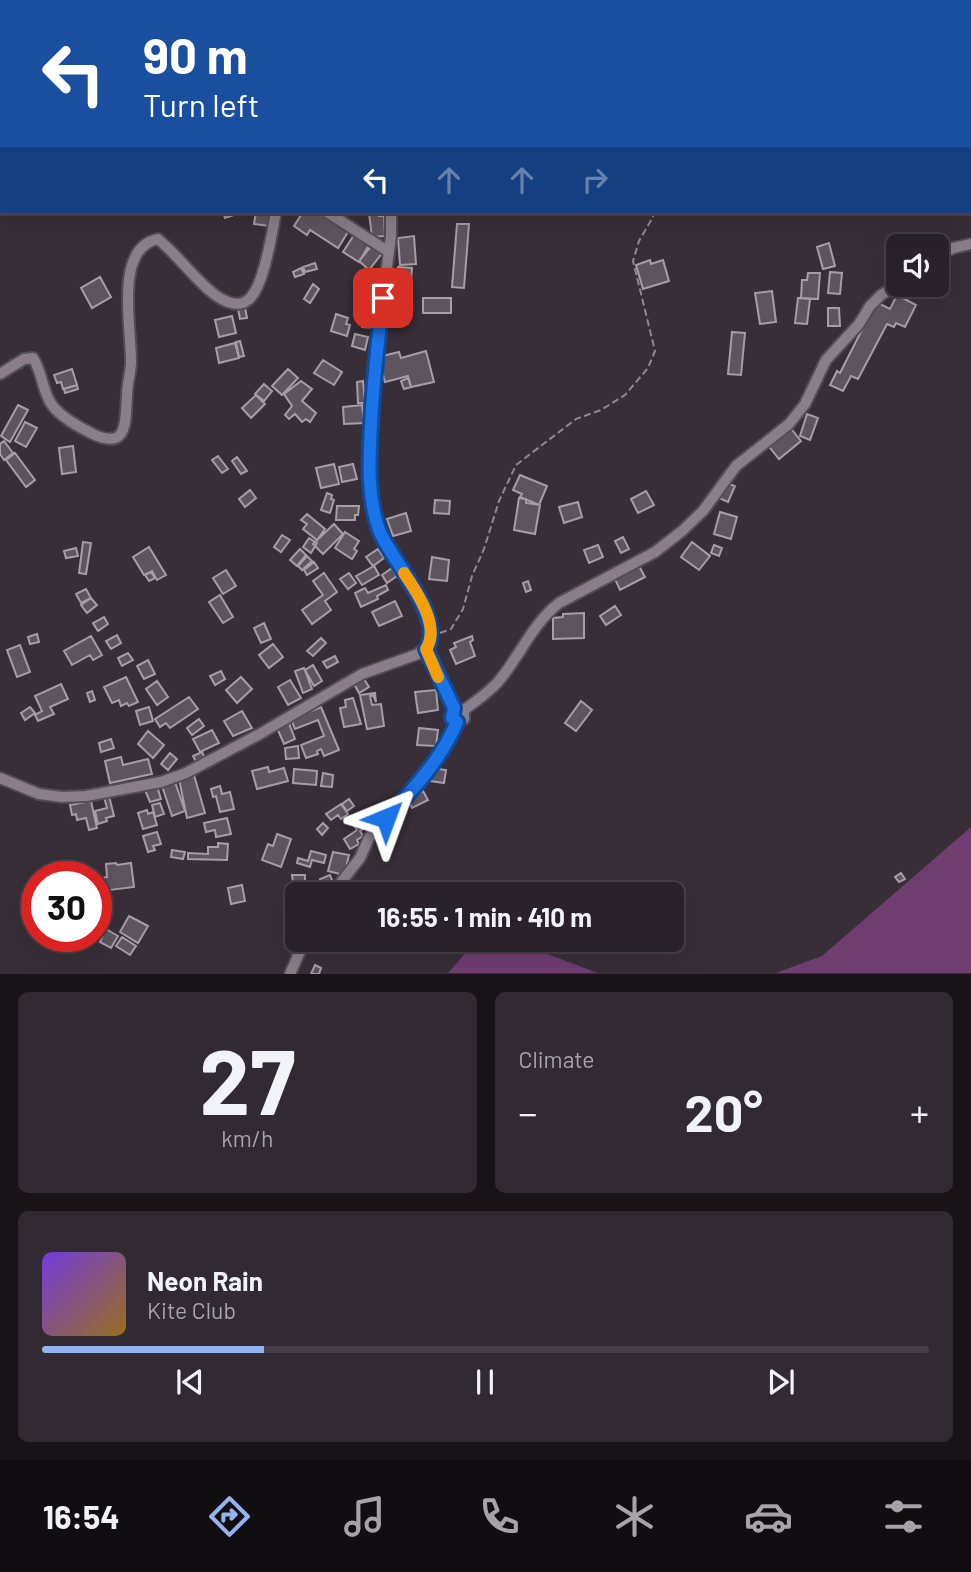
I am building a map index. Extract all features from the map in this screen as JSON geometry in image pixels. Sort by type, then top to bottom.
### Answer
[{"type":"street","points":[[0,374],[24,359],[33,358],[41,370],[50,402],[58,411],[82,429],[97,436],[109,439],[118,436],[124,430],[126,422],[131,366],[127,282],[135,257],[147,241],[158,239],[224,302],[248,301],[265,266],[276,214]]},
{"type":"street","points":[[330,214],[389,252]]},
{"type":"street","points":[[0,778],[39,794],[62,797],[86,796],[161,782],[186,773],[258,735],[362,674],[404,660],[426,649],[431,634],[427,615],[380,531],[371,501],[369,475],[374,366],[389,252],[391,214]]},
{"type":"street","points":[[949,250],[971,244]]},
{"type":"street","points":[[341,882],[360,858],[369,838],[417,786],[448,742],[457,722],[451,715],[487,693],[546,613],[559,603],[655,552],[696,517],[736,466],[789,424],[805,404],[826,360],[859,324],[870,306],[886,292]]},
{"type":"street","points":[[426,649],[459,709]]},
{"type":"street","points":[[290,974],[300,952]]},
{"type":"path","points":[[431,634],[451,629],[457,621],[499,501],[516,465],[576,419],[601,410],[625,395],[648,368],[655,351],[633,261],[639,241],[653,214]]},
{"type":"shaded area","points":[[971,827],[971,973],[776,973],[822,956]]},
{"type":"shaded area","points":[[466,952],[542,952],[598,973],[448,973]]},
{"type":"building","points":[[256,214],[271,214],[269,226],[254,224]]},
{"type":"building","points":[[302,214],[319,214],[348,232],[338,248],[310,230],[307,235],[294,226]]},
{"type":"building","points":[[369,214],[384,216],[385,236],[372,237]]},
{"type":"building","points":[[457,224],[469,224],[464,288],[452,287]]},
{"type":"building","points":[[354,235],[369,245],[359,262],[343,252]]},
{"type":"building","points":[[414,236],[416,264],[400,265],[398,238]]},
{"type":"building","points":[[829,243],[835,266],[823,269],[817,247]]},
{"type":"building","points":[[373,244],[383,252],[369,270],[359,261]]},
{"type":"building","points":[[650,260],[651,264],[663,260],[669,281],[643,289],[636,265]]},
{"type":"building","points":[[315,263],[317,269],[305,272],[303,267]]},
{"type":"building","points":[[398,267],[412,268],[408,324],[394,323]]},
{"type":"building","points":[[301,268],[304,274],[295,277],[293,272]]},
{"type":"building","points":[[830,272],[842,273],[840,294],[828,293]]},
{"type":"building","points":[[808,273],[820,273],[818,299],[801,298],[802,280],[807,280]]},
{"type":"building","points":[[100,277],[111,297],[92,308],[81,288]]},
{"type":"building","points":[[313,284],[319,289],[310,303],[304,299]]},
{"type":"building","points":[[772,291],[776,322],[760,324],[755,293]]},
{"type":"building","points":[[896,297],[916,305],[905,327],[896,323],[894,327],[887,324],[858,379],[851,376],[843,391],[830,385],[837,371],[840,373],[876,302],[890,309]]},
{"type":"building","points":[[365,298],[377,300],[374,328],[362,327]]},
{"type":"building","points":[[423,298],[451,298],[451,313],[423,313]]},
{"type":"building","points":[[798,298],[810,299],[807,324],[795,323]]},
{"type":"building","points":[[245,307],[247,318],[240,319],[238,309]]},
{"type":"building","points":[[828,308],[839,308],[840,326],[828,326]]},
{"type":"building","points":[[336,314],[348,318],[346,324],[350,325],[347,336],[331,331]]},
{"type":"building","points":[[232,316],[236,333],[219,337],[215,320]]},
{"type":"building","points":[[732,332],[745,333],[741,375],[728,374]]},
{"type":"building","points":[[355,334],[368,337],[365,350],[352,346]]},
{"type":"building","points":[[240,341],[244,356],[239,357],[236,342]]},
{"type":"building","points":[[235,343],[239,358],[219,363],[216,348]]},
{"type":"building","points":[[426,351],[434,382],[411,387],[408,376],[385,382],[378,357],[399,352],[401,358]]},
{"type":"building","points":[[323,360],[342,372],[334,385],[314,373]]},
{"type":"building","points":[[72,369],[77,385],[63,389],[61,382],[57,383],[54,375]]},
{"type":"building","points":[[288,369],[298,378],[282,395],[272,386]]},
{"type":"building","points":[[408,378],[411,387],[404,389],[401,381]]},
{"type":"building","points":[[301,381],[312,389],[302,401],[316,413],[310,422],[306,419],[302,422],[295,414],[289,419],[285,415],[292,406],[284,394]]},
{"type":"building","points":[[363,381],[365,403],[358,403],[357,382]]},
{"type":"building","points":[[264,384],[272,391],[264,401],[255,394]]},
{"type":"building","points":[[77,385],[78,389],[65,393],[64,389]]},
{"type":"building","points":[[256,395],[265,404],[251,418],[242,408]]},
{"type":"building","points":[[18,405],[28,410],[10,442],[1,436]]},
{"type":"building","points":[[362,405],[364,423],[344,424],[343,407]]},
{"type":"building","points":[[807,414],[818,418],[810,440],[800,436]]},
{"type":"building","points":[[25,422],[37,428],[26,447],[15,441]]},
{"type":"building","points":[[789,426],[801,441],[779,459],[767,444]]},
{"type":"building","points":[[4,441],[13,453],[4,460],[0,454],[0,444]]},
{"type":"building","points":[[73,446],[76,472],[62,474],[59,448]]},
{"type":"building","points":[[15,453],[35,480],[26,487],[6,460]]},
{"type":"building","points":[[218,456],[228,469],[222,473],[212,460]]},
{"type":"building","points":[[237,457],[247,471],[241,474],[232,461]]},
{"type":"building","points":[[334,464],[339,484],[321,488],[316,468]]},
{"type":"building","points":[[353,464],[357,479],[342,482],[339,467]]},
{"type":"building","points":[[520,475],[547,486],[539,505],[520,497],[522,494],[513,490]]},
{"type":"building","points":[[726,483],[735,486],[728,502],[719,498]]},
{"type":"building","points":[[250,490],[256,498],[245,507],[239,499]]},
{"type":"building","points":[[646,491],[654,505],[638,513],[631,499]]},
{"type":"building","points":[[327,493],[332,495],[331,499],[334,500],[330,513],[321,510]]},
{"type":"building","points":[[519,498],[526,499],[526,503],[540,505],[535,534],[514,530]]},
{"type":"building","points":[[435,500],[450,501],[449,514],[434,513]]},
{"type":"building","points":[[578,502],[582,517],[564,523],[559,507]]},
{"type":"building","points":[[337,506],[359,506],[358,515],[355,515],[355,520],[336,520]]},
{"type":"building","points":[[720,512],[737,517],[731,539],[714,534]]},
{"type":"building","points":[[406,513],[411,531],[393,536],[387,519]]},
{"type":"building","points":[[307,514],[325,529],[317,540],[303,529],[307,524],[301,520]]},
{"type":"building","points":[[334,524],[343,534],[323,554],[313,544]]},
{"type":"building","points":[[345,532],[359,541],[352,559],[335,548]]},
{"type":"building","points":[[282,535],[290,540],[281,552],[274,547]]},
{"type":"building","points":[[623,537],[629,549],[621,553],[615,541]]},
{"type":"building","points":[[309,538],[317,543],[311,553],[303,547]]},
{"type":"building","points":[[83,542],[91,543],[86,574],[79,573]]},
{"type":"building","points":[[692,542],[710,556],[699,570],[681,557]]},
{"type":"building","points":[[598,545],[603,557],[589,563],[584,550]]},
{"type":"building","points":[[714,545],[722,548],[719,556],[711,553]]},
{"type":"building","points":[[149,547],[166,575],[157,580],[152,571],[144,575],[133,557]]},
{"type":"building","points":[[76,548],[78,556],[66,558],[64,551]]},
{"type":"building","points":[[300,549],[306,555],[297,566],[290,560]]},
{"type":"building","points":[[378,549],[384,558],[373,566],[366,557]]},
{"type":"building","points":[[307,556],[312,561],[302,570],[298,566]]},
{"type":"building","points":[[432,557],[449,560],[447,581],[429,579]]},
{"type":"building","points":[[314,562],[318,568],[307,575],[304,570]]},
{"type":"building","points":[[638,564],[645,577],[620,590],[614,577]]},
{"type":"building","points":[[374,566],[379,575],[362,585],[356,576]]},
{"type":"building","points":[[392,568],[397,576],[387,583],[382,575]]},
{"type":"building","points":[[226,570],[236,586],[223,594],[213,578]]},
{"type":"building","points":[[151,572],[155,578],[149,581],[145,575]]},
{"type":"building","points":[[324,573],[337,592],[325,601],[331,610],[312,624],[302,610],[323,595],[313,581]]},
{"type":"building","points":[[349,573],[356,583],[348,589],[340,579]]},
{"type":"building","points":[[528,581],[531,590],[526,592],[523,583]]},
{"type":"building","points":[[386,585],[388,590],[377,596],[378,599],[361,607],[355,593],[365,588],[368,593]]},
{"type":"building","points":[[86,589],[91,598],[81,603],[76,594]]},
{"type":"building","points":[[220,595],[233,617],[223,623],[209,602]]},
{"type":"building","points":[[91,598],[97,605],[87,613],[81,605]]},
{"type":"building","points":[[395,601],[402,616],[379,626],[372,612]]},
{"type":"building","points":[[615,606],[621,615],[606,625],[600,616]]},
{"type":"building","points":[[584,613],[584,638],[553,639],[553,618],[563,617],[563,614]]},
{"type":"building","points":[[104,617],[108,624],[98,631],[93,623]]},
{"type":"building","points":[[264,623],[271,639],[261,643],[254,628]]},
{"type":"building","points":[[37,634],[39,642],[30,644],[28,637]]},
{"type":"building","points":[[117,635],[121,643],[111,649],[106,641]]},
{"type":"building","points":[[91,636],[102,655],[93,660],[90,655],[72,665],[64,651]]},
{"type":"building","points":[[472,636],[473,640],[470,642],[475,656],[456,664],[450,650],[456,647],[454,643]]},
{"type":"building","points":[[321,638],[326,643],[313,656],[307,651]]},
{"type":"building","points":[[273,644],[283,657],[269,668],[259,655]]},
{"type":"building","points":[[20,645],[30,672],[17,677],[7,650]]},
{"type":"building","points":[[128,653],[133,660],[122,666],[118,658]]},
{"type":"building","points":[[335,656],[338,662],[327,668],[323,662]]},
{"type":"building","points":[[148,660],[155,674],[144,679],[137,666]]},
{"type":"building","points":[[313,665],[322,681],[314,686],[305,670]]},
{"type":"building","points":[[304,668],[312,689],[303,693],[295,671]]},
{"type":"building","points":[[221,671],[225,679],[215,685],[210,676]]},
{"type":"building","points":[[362,676],[369,687],[359,693],[353,682]]},
{"type":"building","points":[[126,677],[138,702],[129,706],[127,703],[121,706],[119,700],[112,703],[104,687]]},
{"type":"building","points":[[241,677],[252,689],[237,703],[226,690]]},
{"type":"building","points":[[290,680],[301,698],[288,705],[278,687]]},
{"type":"building","points":[[157,681],[168,697],[157,705],[146,689]]},
{"type":"building","points":[[61,684],[68,699],[50,707],[54,714],[38,721],[35,715],[42,711],[35,696]]},
{"type":"building","points":[[436,690],[438,710],[418,713],[415,692]]},
{"type":"building","points":[[92,691],[95,700],[90,702],[87,693]]},
{"type":"building","points":[[375,693],[376,702],[373,695],[370,696],[372,705],[381,704],[384,726],[367,729],[360,695]]},
{"type":"building","points":[[189,697],[198,709],[170,728],[166,723],[160,727],[155,719]]},
{"type":"building","points":[[353,698],[361,724],[344,727],[340,708],[346,707],[345,700]]},
{"type":"building","points":[[581,701],[592,710],[576,731],[565,723]]},
{"type":"building","points":[[30,707],[35,713],[25,720],[21,713]]},
{"type":"building","points":[[149,707],[153,721],[140,725],[136,711]]},
{"type":"building","points":[[321,707],[339,750],[324,756],[321,749],[317,751],[318,754],[306,758],[301,745],[324,736],[318,720],[295,729],[291,719]]},
{"type":"building","points":[[242,711],[252,728],[233,736],[224,721]]},
{"type":"building","points":[[199,719],[204,726],[192,735],[187,728]]},
{"type":"building","points":[[289,723],[295,739],[284,744],[277,728]]},
{"type":"building","points":[[419,728],[438,730],[436,746],[417,745]]},
{"type":"building","points":[[212,730],[219,743],[200,752],[193,739]]},
{"type":"building","points":[[148,731],[164,745],[153,758],[138,744]]},
{"type":"building","points":[[111,739],[114,748],[101,752],[99,743]]},
{"type":"building","points":[[298,746],[299,758],[286,759],[285,748]]},
{"type":"building","points":[[202,752],[206,760],[197,764],[193,756]]},
{"type":"building","points":[[170,753],[177,759],[168,770],[161,764]]},
{"type":"building","points":[[121,757],[123,765],[148,759],[152,774],[110,783],[105,761]]},
{"type":"building","points":[[268,767],[269,772],[284,768],[288,781],[257,789],[252,771]]},
{"type":"building","points":[[431,768],[446,770],[444,783],[430,781]]},
{"type":"building","points":[[294,769],[317,771],[316,785],[293,783]]},
{"type":"building","points":[[323,773],[333,775],[332,787],[321,786]]},
{"type":"building","points":[[194,775],[205,813],[187,818],[179,779]]},
{"type":"building","points":[[175,782],[185,811],[172,816],[162,786]]},
{"type":"building","points":[[157,786],[161,799],[150,802],[145,790]]},
{"type":"building","points":[[220,786],[222,794],[230,792],[234,809],[220,812],[216,796],[213,797],[211,789]]},
{"type":"building","points":[[423,791],[428,800],[412,808],[408,799]]},
{"type":"building","points":[[109,796],[114,816],[98,824],[95,811],[107,808],[104,797]]},
{"type":"building","points":[[349,799],[354,806],[347,811],[342,804]]},
{"type":"building","points":[[91,801],[97,828],[89,830],[86,818],[77,820],[76,814],[72,815],[70,805]]},
{"type":"building","points":[[160,803],[164,814],[155,817],[152,805]]},
{"type":"building","points":[[341,804],[348,814],[341,819],[338,815],[331,820],[326,814]]},
{"type":"building","points":[[147,810],[148,814],[153,812],[157,825],[143,829],[138,813]]},
{"type":"building","points":[[365,811],[373,822],[360,831],[363,836],[357,840],[359,844],[350,849],[344,839],[357,830],[350,820]]},
{"type":"building","points":[[227,818],[231,834],[216,837],[215,830],[206,832],[204,823]]},
{"type":"building","points":[[323,823],[328,828],[322,835],[317,829]]},
{"type":"building","points":[[157,832],[161,844],[153,846],[155,850],[148,852],[143,836]]},
{"type":"building","points":[[277,834],[291,839],[281,867],[262,860],[268,844],[273,846]]},
{"type":"building","points":[[218,843],[228,844],[227,860],[188,859],[188,853],[208,854],[208,847],[218,847]]},
{"type":"building","points":[[172,850],[185,852],[183,859],[171,857]]},
{"type":"building","points":[[311,851],[326,855],[324,863],[312,860],[310,867],[297,863],[298,858],[308,861]]},
{"type":"building","points":[[333,852],[349,855],[344,875],[328,871]]},
{"type":"building","points":[[112,863],[131,863],[134,887],[112,890]]},
{"type":"building","points":[[901,873],[905,879],[899,882],[895,877]]},
{"type":"building","points":[[292,875],[305,875],[305,882],[293,882]]},
{"type":"building","points":[[330,875],[333,882],[321,882],[320,879]]},
{"type":"building","points":[[242,885],[245,901],[231,904],[228,888]]},
{"type":"building","points":[[129,916],[148,926],[138,943],[120,932]]},
{"type":"building","points":[[112,932],[118,936],[112,946]]},
{"type":"building","points":[[122,937],[136,946],[130,955],[116,946]]},
{"type":"building","points":[[315,965],[321,968],[319,974],[311,974]]},
{"type":"slow traffic","points":[[404,573],[427,615],[431,637],[426,649],[438,677]]},
{"type":"route","points":[[383,298],[374,366],[369,475],[371,501],[380,531],[427,615],[431,637],[426,649],[454,708],[452,718],[457,722],[448,742],[417,786],[386,818]]}]
